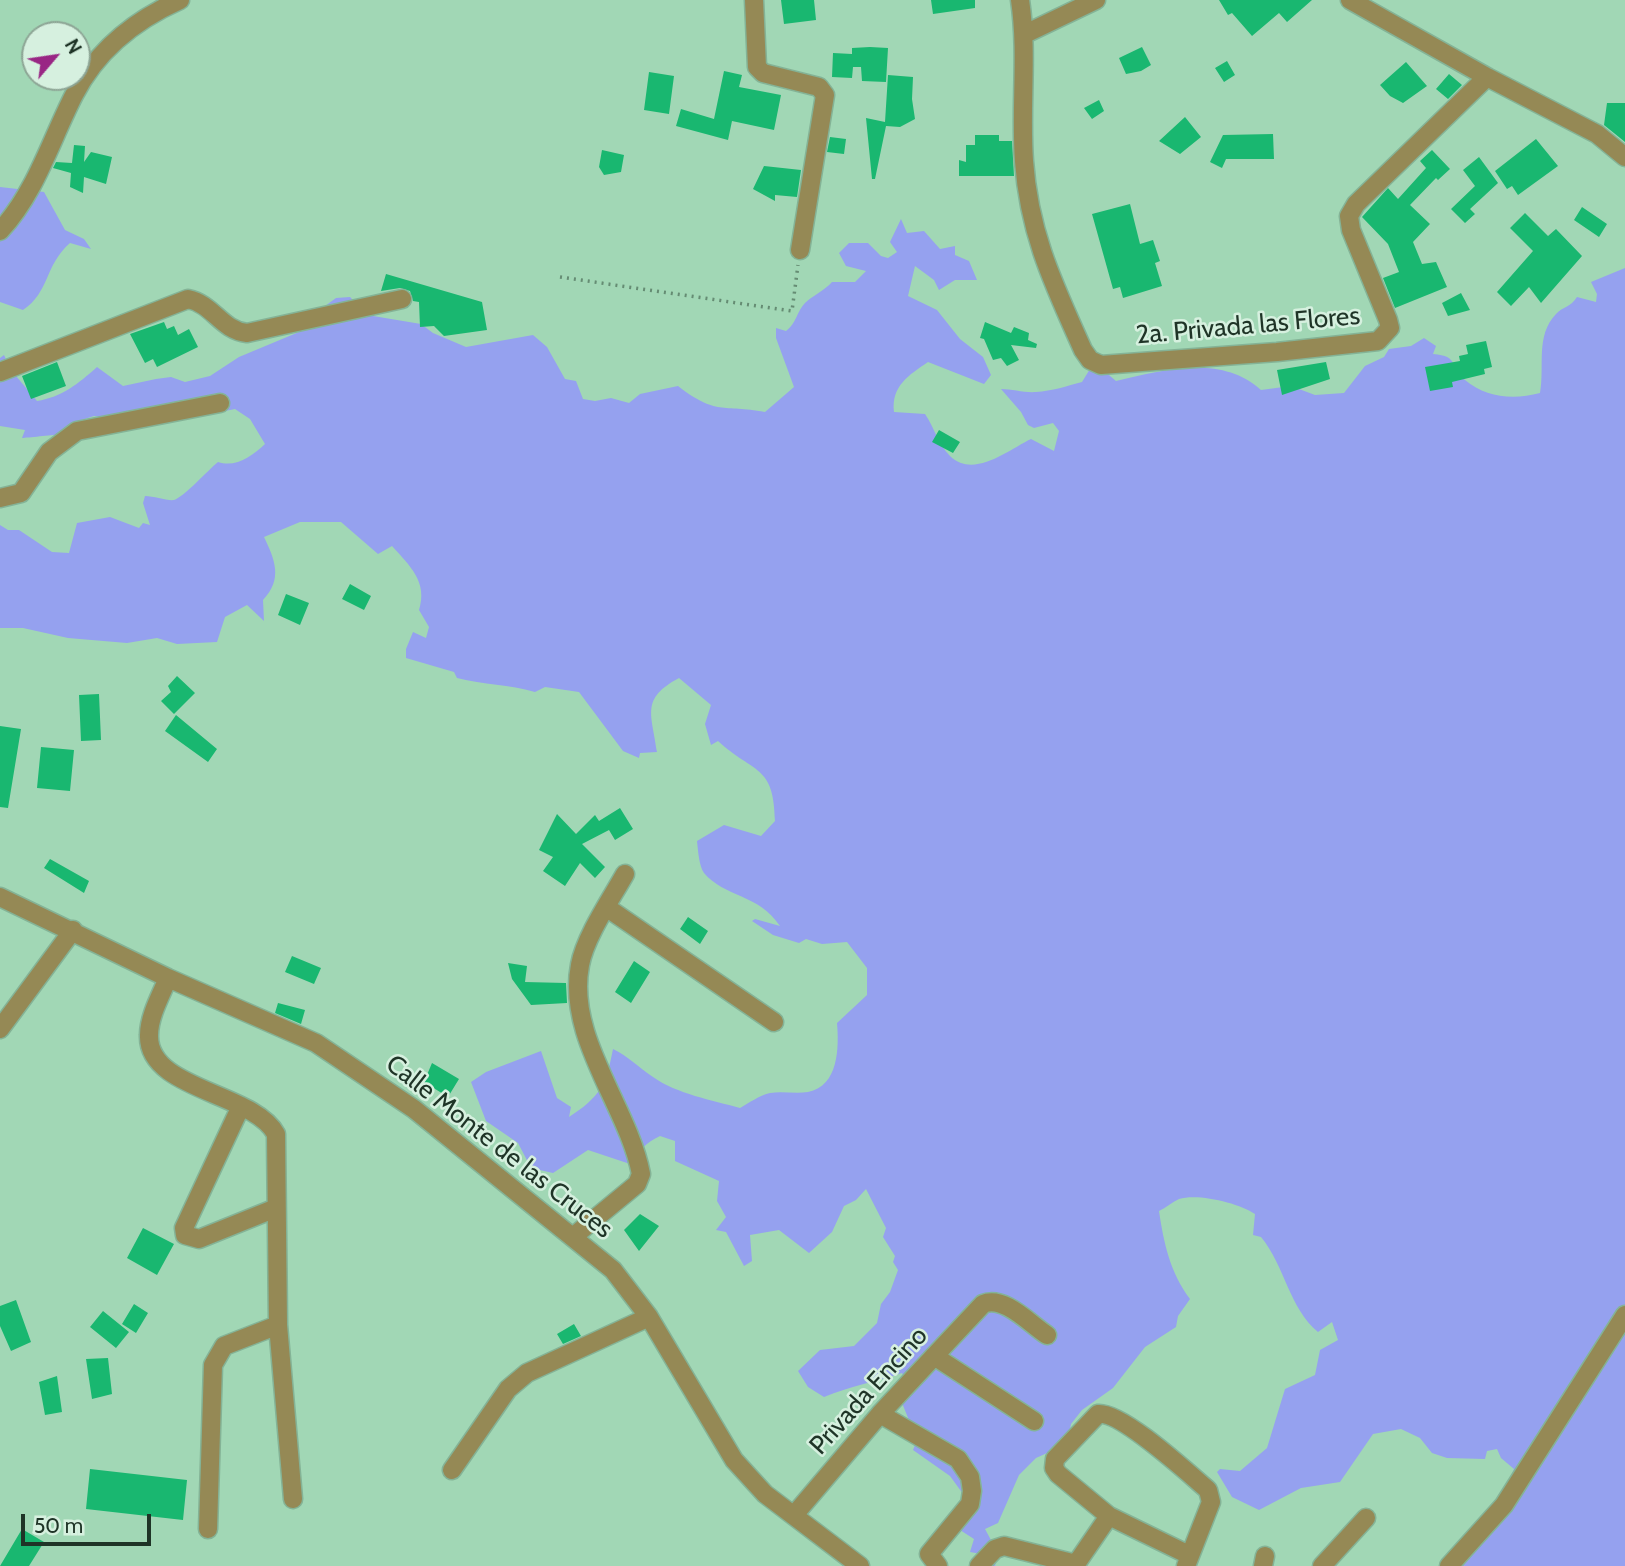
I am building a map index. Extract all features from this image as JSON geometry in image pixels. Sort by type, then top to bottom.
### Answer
[{"type":"street","points":[[0,231],[20,210],[75,93],[99,58],[122,33],[156,10],[180,0]]},
{"type":"street","points":[[754,0],[757,67],[762,73],[819,87],[825,95],[800,250]]},
{"type":"street","name":"2a. Privada las Flores","points":[[1020,0],[1025,34],[1024,159],[1038,247],[1083,350],[1090,360],[1101,365],[1277,352],[1378,341],[1386,336],[1390,328],[1388,320],[1350,230],[1349,216],[1356,204],[1486,77]]},
{"type":"street","points":[[1025,34],[1096,0]]},
{"type":"street","points":[[1350,0],[1486,77],[1597,134],[1625,156]]},
{"type":"street","points":[[0,372],[188,299],[199,302],[234,332],[247,333],[402,299]]},
{"type":"street","points":[[0,498],[21,493],[49,452],[77,431],[220,403]]},
{"type":"street","points":[[574,1236],[637,1184],[641,1174],[589,1039],[577,992],[580,963],[625,874]]},
{"type":"street","name":"Calle Monte de las Cruces","points":[[0,897],[168,978],[316,1043],[414,1109],[613,1270],[649,1317],[734,1460],[765,1494],[795,1514],[860,1566]]},
{"type":"street","points":[[606,907],[774,1022]]},
{"type":"street","points":[[0,1029],[73,930]]},
{"type":"street","points":[[168,978],[150,1023],[148,1037],[158,1061],[172,1074],[264,1117],[276,1135],[278,1325],[293,1499]]},
{"type":"street","points":[[241,1106],[184,1228],[185,1235],[200,1240],[276,1208]]},
{"type":"street","name":"Privada Encino","points":[[795,1514],[880,1414],[983,1304],[992,1300],[1001,1303],[1047,1335]]},
{"type":"street","points":[[1449,1566],[1504,1505],[1625,1315]]},
{"type":"street","points":[[452,1470],[508,1389],[527,1373],[649,1317]]},
{"type":"street","points":[[208,1529],[213,1365],[224,1346],[278,1325]]},
{"type":"street","points":[[934,1356],[1034,1421]]},
{"type":"street","points":[[1105,1413],[1150,1443],[1208,1490],[1211,1503],[1187,1560],[1109,1516],[1054,1468],[1055,1458],[1091,1419],[1105,1413]]},
{"type":"street","points":[[880,1414],[958,1459],[970,1477],[970,1504],[929,1554],[938,1566]]},
{"type":"street","points":[[979,1566],[995,1549],[1004,1546],[1076,1564],[1109,1516]]},
{"type":"street","points":[[1322,1566],[1366,1518]]},
{"type":"path","points":[[560,277],[792,311],[800,250]]},
{"type":"shaded area","points":[[0,187],[44,192],[65,230],[84,239],[91,249],[70,243],[55,261],[38,295],[23,310],[0,302]]},
{"type":"shaded area","points":[[901,219],[907,233],[924,231],[940,249],[955,246],[955,255],[969,261],[977,280],[955,280],[939,290],[934,280],[915,266],[908,296],[937,310],[960,339],[983,357],[991,375],[984,384],[928,362],[898,388],[894,412],[925,414],[950,456],[970,465],[991,460],[1031,439],[1054,451],[1059,431],[1053,423],[1034,428],[1028,425],[1021,412],[1001,389],[1032,392],[1054,389],[1082,382],[1090,369],[1103,370],[1116,381],[1172,370],[1210,368],[1245,379],[1261,390],[1291,386],[1315,395],[1344,393],[1365,366],[1384,357],[1389,349],[1411,346],[1424,338],[1436,346],[1433,354],[1451,360],[1465,380],[1482,391],[1510,397],[1540,393],[1543,342],[1549,323],[1577,297],[1596,302],[1597,294],[1591,282],[1625,268],[1625,1566],[1443,1566],[1511,1493],[1510,1479],[1514,1469],[1501,1458],[1497,1449],[1487,1451],[1485,1459],[1447,1458],[1432,1453],[1420,1438],[1401,1429],[1373,1434],[1340,1482],[1301,1488],[1259,1510],[1232,1497],[1217,1472],[1220,1469],[1240,1471],[1267,1448],[1285,1389],[1315,1375],[1320,1350],[1338,1340],[1332,1322],[1318,1332],[1300,1311],[1269,1248],[1261,1237],[1253,1235],[1255,1214],[1229,1203],[1187,1197],[1159,1211],[1169,1257],[1177,1279],[1190,1299],[1178,1316],[1176,1327],[1145,1347],[1113,1388],[1082,1410],[1071,1424],[1067,1444],[1036,1458],[1019,1475],[998,1523],[985,1529],[998,1553],[995,1566],[986,1566],[981,1554],[970,1552],[974,1539],[960,1530],[961,1512],[966,1498],[950,1476],[913,1450],[917,1440],[900,1398],[905,1380],[902,1373],[824,1397],[808,1387],[798,1371],[820,1350],[854,1346],[877,1323],[881,1304],[890,1292],[898,1270],[893,1262],[895,1256],[883,1237],[886,1228],[866,1189],[856,1200],[844,1206],[832,1232],[809,1253],[779,1230],[750,1235],[752,1261],[744,1266],[726,1232],[716,1230],[726,1217],[717,1201],[719,1181],[675,1161],[675,1141],[660,1136],[643,1148],[630,1164],[588,1150],[553,1173],[531,1168],[518,1143],[486,1121],[471,1082],[486,1072],[541,1051],[557,1098],[571,1107],[569,1117],[588,1103],[600,1089],[608,1072],[613,1049],[662,1083],[695,1096],[740,1108],[770,1093],[803,1093],[826,1082],[837,1054],[837,1023],[867,995],[867,968],[847,942],[822,944],[806,939],[799,943],[773,935],[752,921],[755,919],[780,926],[772,916],[752,901],[721,887],[704,873],[697,841],[724,825],[761,836],[775,821],[771,789],[766,779],[718,741],[711,745],[705,724],[711,705],[679,678],[667,686],[658,693],[652,709],[657,752],[640,753],[639,758],[623,751],[579,692],[545,687],[535,692],[467,680],[457,678],[454,672],[406,658],[406,649],[413,632],[426,638],[429,627],[419,610],[421,591],[416,575],[392,546],[378,554],[341,522],[300,522],[264,537],[274,562],[275,577],[263,600],[264,621],[247,605],[225,617],[217,642],[177,644],[157,638],[127,643],[68,638],[23,628],[0,628],[0,525],[8,530],[19,530],[52,552],[69,553],[77,523],[110,517],[139,528],[143,523],[150,525],[143,503],[145,496],[174,500],[190,489],[218,462],[237,462],[249,457],[265,444],[250,419],[235,409],[220,412],[218,408],[130,422],[94,416],[69,424],[61,435],[22,438],[25,430],[0,426],[0,358],[4,355],[11,370],[37,401],[69,389],[97,367],[123,386],[171,377],[185,382],[210,376],[239,357],[299,332],[306,320],[336,298],[350,297],[363,310],[375,309],[373,316],[421,324],[433,333],[466,347],[533,335],[547,347],[565,379],[576,381],[583,399],[595,401],[611,398],[629,403],[640,394],[678,386],[711,405],[765,412],[794,387],[776,338],[776,328],[786,331],[805,303],[832,282],[855,282],[866,271],[846,266],[839,253],[849,243],[868,243],[881,256],[888,258],[897,252],[890,242]]},
{"type":"building","points":[[781,0],[814,0],[816,20],[784,24]]},
{"type":"building","points":[[931,0],[975,0],[975,8],[933,14]]},
{"type":"building","points":[[1219,0],[1312,0],[1287,22],[1279,13],[1252,36],[1232,13],[1228,15]]},
{"type":"building","points":[[1142,47],[1151,65],[1141,71],[1126,74],[1119,58]]},
{"type":"building","points":[[852,48],[888,48],[886,82],[862,81],[861,67],[853,67],[852,78],[832,77],[833,53],[852,54]]},
{"type":"building","points":[[1227,61],[1235,75],[1224,82],[1215,68]]},
{"type":"building","points":[[1406,62],[1427,86],[1403,103],[1390,96],[1380,85]]},
{"type":"building","points":[[724,71],[742,75],[739,87],[781,95],[774,130],[732,121],[728,140],[676,126],[681,109],[714,119]]},
{"type":"building","points":[[649,72],[674,76],[669,114],[644,110]]},
{"type":"building","points":[[1449,74],[1462,85],[1448,99],[1436,89]]},
{"type":"building","points":[[888,75],[913,77],[915,119],[900,127],[886,126],[875,179],[872,179],[866,118],[885,122]]},
{"type":"building","points":[[1099,100],[1104,111],[1092,119],[1084,108]]},
{"type":"building","points":[[1607,103],[1625,103],[1625,142],[1604,125]]},
{"type":"building","points":[[1185,117],[1201,137],[1180,154],[1159,141]]},
{"type":"building","points":[[1273,134],[1274,159],[1226,159],[1222,168],[1210,162],[1223,135]]},
{"type":"building","points":[[975,135],[999,135],[999,141],[1012,141],[1014,176],[959,176],[959,160],[966,162],[966,145],[975,145]]},
{"type":"building","points":[[830,137],[846,139],[844,154],[827,152]]},
{"type":"building","points":[[1536,139],[1558,166],[1518,195],[1512,186],[1507,189],[1495,171]]},
{"type":"building","points":[[74,145],[85,146],[84,162],[91,152],[112,157],[106,184],[84,177],[83,193],[70,187],[71,173],[53,168],[56,162],[72,163]]},
{"type":"building","points":[[602,150],[624,155],[621,172],[604,175],[599,167]]},
{"type":"building","points":[[1432,150],[1450,169],[1438,180],[1436,178],[1410,205],[1430,224],[1413,242],[1422,264],[1436,262],[1447,287],[1395,308],[1383,278],[1399,272],[1388,244],[1362,217],[1388,188],[1398,199],[1426,168],[1420,161]]},
{"type":"building","points":[[1479,157],[1498,183],[1470,209],[1475,214],[1465,223],[1451,209],[1475,186],[1463,170]]},
{"type":"building","points":[[764,166],[801,170],[797,197],[775,195],[775,201],[753,189]]},
{"type":"building","points":[[1130,204],[1140,244],[1153,240],[1160,261],[1155,263],[1162,286],[1123,298],[1120,287],[1113,289],[1092,214]]},
{"type":"building","points":[[1582,207],[1607,224],[1599,237],[1574,220]]},
{"type":"building","points":[[1525,213],[1548,236],[1556,229],[1582,256],[1541,303],[1529,287],[1511,306],[1497,292],[1533,251],[1510,228]]},
{"type":"building","points":[[386,274],[482,302],[487,330],[444,336],[434,326],[420,327],[419,302],[413,301],[410,291],[400,288],[381,291]]},
{"type":"building","points":[[1461,293],[1470,310],[1448,316],[1442,303]]},
{"type":"building","points":[[164,322],[167,329],[174,326],[178,335],[189,329],[198,347],[157,367],[153,359],[145,363],[130,334]]},
{"type":"building","points":[[985,322],[1011,333],[1014,327],[1029,333],[1028,340],[1037,344],[1036,348],[1011,345],[1019,360],[1007,366],[1001,358],[993,360],[984,339],[980,338]]},
{"type":"building","points":[[1486,341],[1492,367],[1484,369],[1485,374],[1452,382],[1453,387],[1430,391],[1425,367],[1460,361],[1459,356],[1468,354],[1466,345]]},
{"type":"building","points":[[57,362],[66,386],[31,399],[22,376]]},
{"type":"building","points":[[1326,362],[1330,379],[1282,395],[1277,370]]},
{"type":"building","points":[[939,430],[960,442],[953,453],[932,442]]},
{"type":"building","points":[[350,584],[371,596],[364,610],[342,599]]},
{"type":"building","points":[[286,594],[309,603],[300,625],[278,615]]},
{"type":"building","points":[[177,676],[195,693],[174,714],[161,701],[171,692],[168,686]]},
{"type":"building","points":[[99,694],[101,740],[81,741],[79,695]]},
{"type":"building","points":[[176,715],[217,749],[208,762],[165,731]]},
{"type":"building","points":[[0,726],[21,729],[8,808],[0,807]]},
{"type":"building","points":[[41,747],[74,750],[70,791],[37,788]]},
{"type":"building","points":[[620,808],[633,829],[615,840],[609,830],[582,844],[605,867],[595,878],[580,863],[565,886],[543,871],[553,857],[539,850],[557,814],[576,834],[595,815],[599,821]]},
{"type":"building","points":[[50,859],[89,881],[84,893],[44,868]]},
{"type":"building","points":[[688,917],[708,931],[700,944],[680,929]]},
{"type":"building","points":[[292,956],[321,968],[314,984],[285,972]]},
{"type":"building","points":[[634,961],[650,972],[631,1003],[615,992]]},
{"type":"building","points":[[508,963],[527,966],[525,982],[566,983],[567,1003],[531,1005],[512,979]]},
{"type":"building","points":[[278,1003],[305,1010],[301,1024],[275,1013]]},
{"type":"building","points":[[432,1063],[459,1079],[448,1097],[424,1082]]},
{"type":"building","points":[[640,1214],[659,1226],[639,1251],[624,1230]]},
{"type":"building","points":[[143,1228],[174,1244],[157,1275],[127,1258]]},
{"type":"building","points":[[16,1300],[31,1342],[11,1351],[0,1326],[0,1306]]},
{"type":"building","points":[[134,1304],[148,1313],[136,1333],[122,1324]]},
{"type":"building","points":[[103,1311],[129,1332],[116,1348],[90,1327]]},
{"type":"building","points":[[574,1324],[581,1336],[563,1344],[557,1334]]},
{"type":"building","points":[[108,1358],[112,1394],[92,1399],[86,1359]]},
{"type":"building","points":[[57,1376],[62,1412],[45,1415],[39,1382]]},
{"type":"building","points":[[90,1469],[187,1480],[183,1520],[86,1509]]},
{"type":"building","points":[[22,1529],[44,1542],[29,1566],[0,1566]]}]
